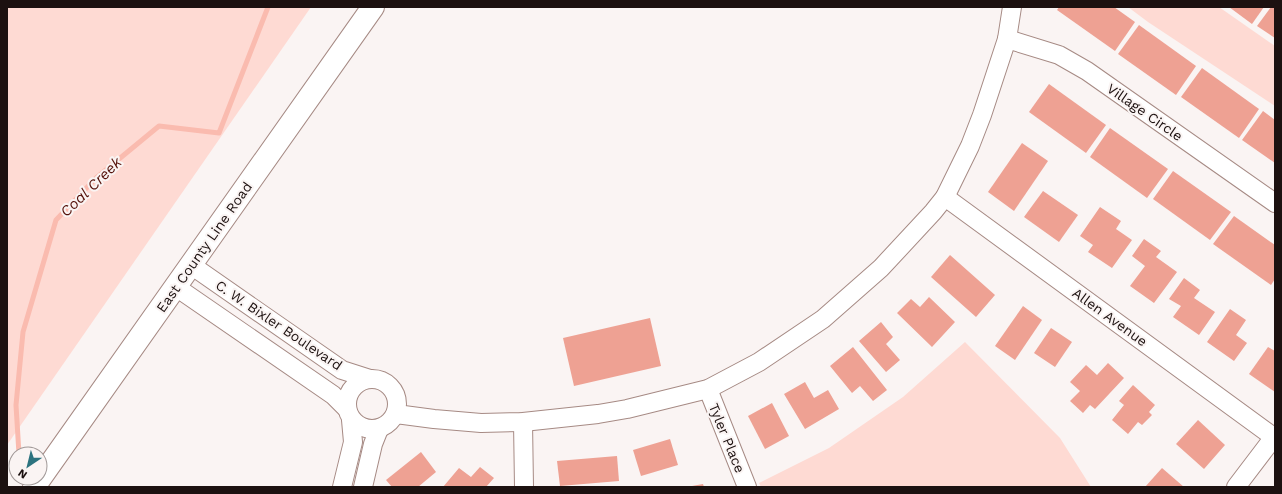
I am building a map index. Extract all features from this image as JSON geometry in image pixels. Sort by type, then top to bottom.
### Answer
[{"type":"main road","name":"East County Line Road","points":[[34,487],[373,7]]},
{"type":"street","points":[[396,414],[481,423],[523,422],[598,414],[627,409],[708,389],[759,362],[823,319],[881,268],[945,197],[970,146],[982,114],[1007,39],[1012,7]]},
{"type":"street","name":"Village Circle","points":[[1007,39],[1059,55],[1087,71],[1275,203]]},
{"type":"street","name":"Allen Avenue","points":[[945,197],[1274,437]]},
{"type":"street","name":"C. W. Bixler Boulevard","points":[[191,265],[342,370],[370,379]]},
{"type":"street","name":"C. W. Bixler Boulevard","points":[[176,287],[333,395],[349,414]]},
{"type":"street","points":[[342,487],[353,442],[349,414],[348,395],[355,385],[370,379],[382,381],[392,389],[396,397],[396,414],[386,426],[379,429],[364,429],[357,426],[349,414]]},
{"type":"street","name":"Tyler Place","points":[[708,389],[747,487]]},
{"type":"street","points":[[523,422],[524,487]]},
{"type":"street","points":[[363,487],[373,444],[379,429]]},
{"type":"street","points":[[1236,487],[1274,437]]},
{"type":"shaded area","points":[[7,7],[311,7],[7,445]]},
{"type":"shaded area","points":[[1128,7],[1219,7],[1275,46],[1275,106],[1148,22]]},
{"type":"shaded area","points":[[965,342],[1060,438],[1091,487],[761,487],[759,483],[829,448],[903,397]]},
{"type":"building","points":[[1059,7],[1114,7],[1135,22],[1115,51],[1057,10]]},
{"type":"building","points":[[1229,7],[1264,7],[1252,24]]},
{"type":"building","points":[[1271,7],[1275,7],[1275,38],[1257,26]]},
{"type":"building","points":[[1139,25],[1196,66],[1176,95],[1118,54]]},
{"type":"building","points":[[1202,68],[1259,109],[1239,138],[1181,97]]},
{"type":"building","points":[[1049,84],[1106,125],[1086,153],[1029,112]]},
{"type":"building","points":[[1263,111],[1275,120],[1275,163],[1242,140]]},
{"type":"building","points":[[1110,128],[1168,169],[1147,198],[1090,157]]},
{"type":"building","points":[[1022,143],[1048,161],[1014,211],[988,192]]},
{"type":"building","points":[[1173,171],[1231,212],[1210,240],[1153,199]]},
{"type":"building","points":[[1043,191],[1078,215],[1059,242],[1024,217]]},
{"type":"building","points":[[1100,207],[1121,221],[1116,229],[1132,240],[1112,268],[1088,252],[1093,245],[1080,236]]},
{"type":"building","points":[[1234,216],[1275,245],[1275,279],[1271,285],[1213,244]]},
{"type":"building","points":[[1144,239],[1161,251],[1156,257],[1177,272],[1154,303],[1130,286],[1145,266],[1132,256]]},
{"type":"building","points":[[950,255],[995,295],[976,317],[931,277]]},
{"type":"building","points":[[1184,278],[1200,290],[1194,298],[1215,312],[1199,335],[1173,317],[1181,306],[1169,299]]},
{"type":"building","points":[[929,297],[955,322],[932,347],[897,313],[911,299],[920,307]]},
{"type":"building","points":[[1023,306],[1042,320],[1015,360],[995,346]]},
{"type":"building","points":[[1230,309],[1246,320],[1236,335],[1247,343],[1234,361],[1207,342]]},
{"type":"building","points":[[650,318],[661,366],[574,386],[563,338]]},
{"type":"building","points":[[881,322],[893,337],[886,344],[900,360],[886,372],[859,341]]},
{"type":"building","points":[[1051,328],[1072,342],[1055,367],[1034,353]]},
{"type":"building","points":[[853,347],[887,390],[873,401],[860,386],[852,393],[830,366]]},
{"type":"building","points":[[1268,347],[1275,351],[1275,392],[1249,374]]},
{"type":"building","points":[[1108,363],[1124,378],[1095,409],[1090,405],[1083,413],[1070,401],[1080,391],[1070,382],[1086,365],[1097,375]]},
{"type":"building","points":[[805,382],[814,398],[828,390],[839,409],[805,429],[784,394]]},
{"type":"building","points":[[1133,385],[1155,405],[1149,412],[1152,415],[1142,425],[1138,422],[1128,434],[1112,420],[1124,405],[1119,401]]},
{"type":"building","points":[[772,403],[789,436],[765,449],[748,416]]},
{"type":"building","points":[[1198,420],[1225,445],[1204,469],[1176,444]]},
{"type":"building","points":[[670,439],[678,465],[641,476],[633,450]]},
{"type":"building","points":[[421,452],[436,472],[418,487],[392,487],[386,480]]},
{"type":"building","points":[[617,456],[619,481],[560,486],[557,461]]},
{"type":"building","points":[[480,467],[494,478],[486,487],[443,487],[459,468],[471,477]]},
{"type":"building","points":[[1162,468],[1184,487],[1145,487]]},
{"type":"building","points":[[703,484],[704,487],[692,487],[692,486]]},
{"type":"waterway","name":"Coal Creek","points":[[19,446],[16,405],[23,332],[56,220],[96,178],[159,126],[219,133],[268,7]]}]
